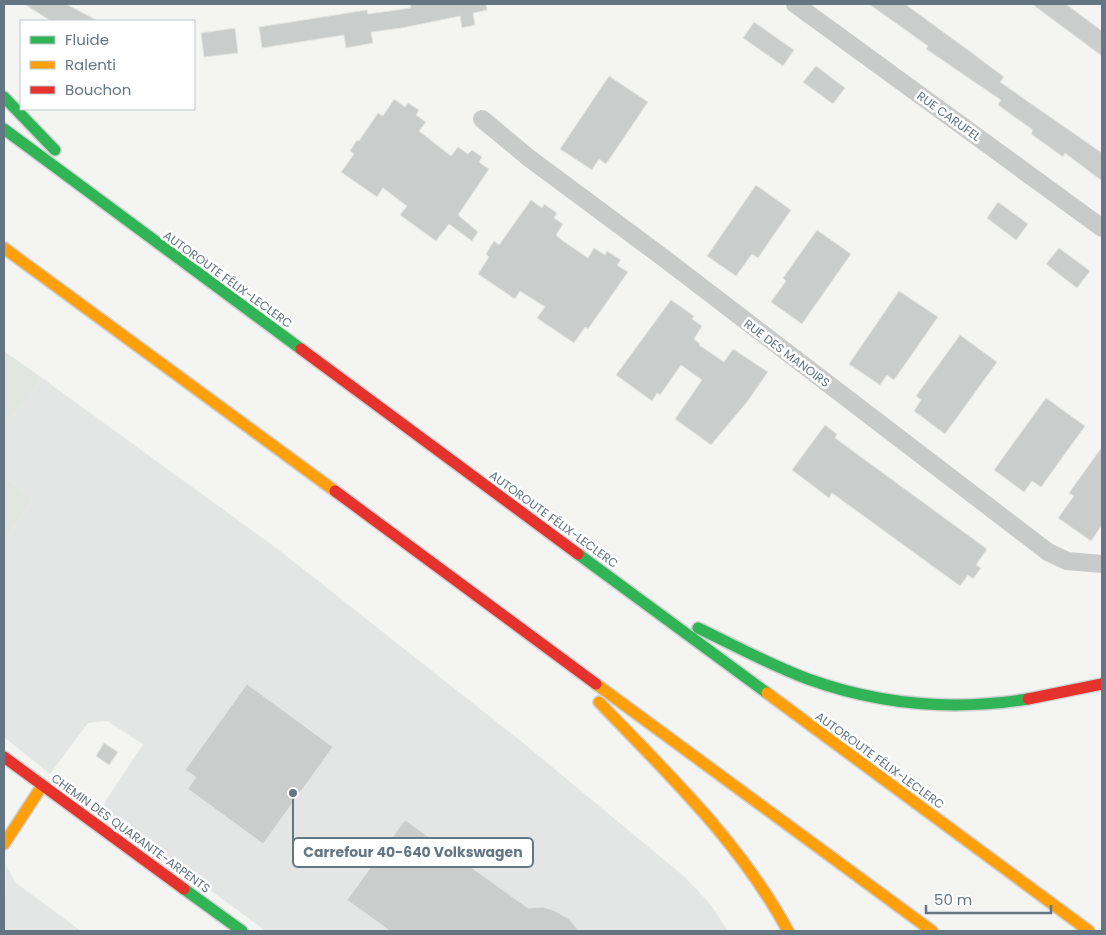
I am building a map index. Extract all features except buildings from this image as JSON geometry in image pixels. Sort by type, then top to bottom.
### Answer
[{"type":"main road","points":[[4,97],[116,212]]},
{"type":"main road","name":"AUTOROUTE FÉLIX-LECLERC","points":[[4,129],[1089,931]]},
{"type":"main road","points":[[4,248],[932,931]]},
{"type":"main road","points":[[4,263],[100,318]]},
{"type":"main road","points":[[646,604],[797,675],[853,694],[892,701],[946,707],[986,706],[1048,697],[1102,684]]},
{"type":"main road","points":[[549,650],[732,844],[759,880],[788,931]]},
{"type":"main road","name":"CHEMIN DES QUARANTE-ARPENTS","points":[[4,757],[242,931]]},
{"type":"main road","points":[[4,844],[42,786]]},
{"type":"street","name":"RUE CARUFEL","points":[[796,4],[1102,228]]},
{"type":"street","name":"RUE DES MANOIRS","points":[[482,120],[529,158],[665,259],[1048,552],[1067,561],[1102,564]]},
{"type":"shaded area","points":[[4,351],[42,378],[4,427]]},
{"type":"shaded area","points":[[42,378],[279,550],[522,742],[686,878],[711,905],[728,931],[266,931],[105,813],[103,808],[106,800],[143,744],[107,721],[88,723],[50,774],[4,737],[4,542],[32,499],[4,476],[4,427]]},
{"type":"shaded area","points":[[4,476],[32,499],[4,542]]},
{"type":"shaded area","points":[[6,866],[16,883],[81,931],[4,931]]},
{"type":"traffic: fast","points":[[4,97],[55,150]]},
{"type":"traffic: fast","points":[[4,129],[301,349]]},
{"type":"traffic: fast","points":[[578,554],[767,693]]},
{"type":"traffic: fast","points":[[698,628],[808,679],[862,695],[889,700],[944,705],[972,705],[1028,699]]},
{"type":"traffic: fast","points":[[184,889],[242,931]]},
{"type":"traffic: slow","points":[[4,248],[335,491]]},
{"type":"traffic: slow","points":[[596,684],[932,931]]},
{"type":"traffic: slow","points":[[767,693],[1089,931]]},
{"type":"traffic: slow","points":[[599,702],[725,838],[748,868],[788,931]]},
{"type":"traffic: slow","points":[[4,844],[42,786]]},
{"type":"traffic: jam","points":[[301,349],[578,554]]},
{"type":"traffic: jam","points":[[335,491],[596,684]]},
{"type":"traffic: jam","points":[[1028,699],[1102,684]]},
{"type":"traffic: jam","points":[[4,757],[184,889]]},
{"type":"place","name":"Carrefour 40-640 Volkswagen","points":[[293,793]]}]
